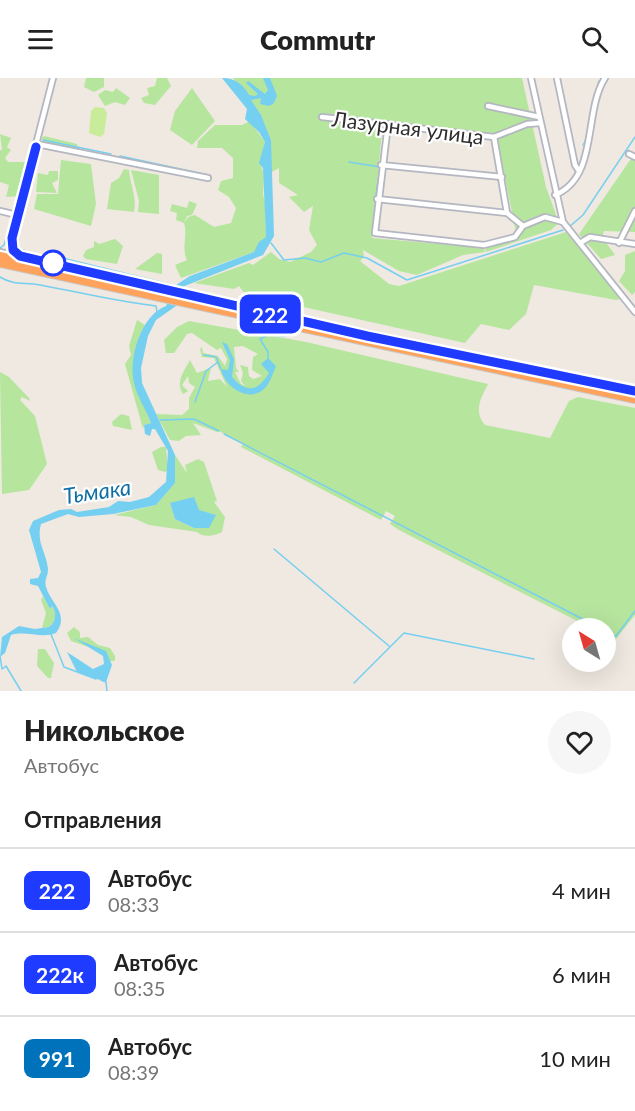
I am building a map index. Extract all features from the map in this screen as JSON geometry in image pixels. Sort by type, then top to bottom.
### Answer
[{"type":"highway","points":[[0,253],[190,299],[635,399]]},
{"type":"highway","points":[[0,263],[164,293]]},
{"type":"highway","points":[[190,299],[635,391]]},
{"type":"street","points":[[20,256],[13,250],[12,238],[53,78]]},
{"type":"street","points":[[531,78],[555,195],[563,222],[635,312]]},
{"type":"street","points":[[557,78],[575,165],[579,171]]},
{"type":"street","points":[[555,195],[571,186],[579,171],[598,93],[605,78]]},
{"type":"street","points":[[488,106],[539,120]]},
{"type":"street","name":"Лазурная улица","points":[[322,117],[494,136]]},
{"type":"street","points":[[507,213],[494,136],[539,120]]},
{"type":"street","points":[[388,124],[381,165],[375,233],[484,245],[515,237],[523,226],[545,218],[563,222]]},
{"type":"street","points":[[37,144],[208,178]]},
{"type":"street","points":[[629,154],[635,157]]},
{"type":"street","points":[[381,165],[502,177]]},
{"type":"street","points":[[377,199],[507,213],[523,226]]},
{"type":"street","points":[[0,211],[17,214]]},
{"type":"street","points":[[619,243],[635,211]]},
{"type":"street","points":[[580,243],[590,237],[635,244]]},
{"type":"street","points":[[0,253],[12,238]]},
{"type":"street","points":[[0,253],[76,268],[104,278]]},
{"type":"green space","points":[[86,78],[104,78],[104,87],[94,92],[84,87]]},
{"type":"green space","points":[[157,78],[167,78],[171,86],[155,105],[144,103],[141,98],[149,95],[147,88],[155,86]]},
{"type":"green space","points":[[233,78],[522,78],[546,187],[559,223],[551,230],[486,252],[485,246],[517,238],[520,229],[516,232],[496,134],[383,120],[372,238],[484,248],[485,252],[463,255],[417,275],[399,271],[363,250],[364,257],[360,261],[389,284],[399,286],[566,232],[621,299],[534,285],[526,314],[509,330],[481,324],[465,343],[245,294],[239,286],[234,289],[194,283],[249,263],[253,265],[271,252],[279,259],[290,262],[311,252],[317,245],[309,230],[313,206],[304,212],[289,197],[298,195],[279,183],[279,168],[270,173],[271,140],[261,116]]},
{"type":"green space","points":[[116,88],[130,98],[125,105],[115,102],[105,106],[98,95],[105,90],[113,92]]},
{"type":"green space","points":[[192,88],[215,121],[192,145],[170,130],[175,111]]},
{"type":"green space","points":[[95,107],[104,108],[107,113],[104,134],[100,137],[89,133],[91,111]]},
{"type":"green space","points":[[250,121],[265,142],[261,165],[264,175],[266,237],[254,252],[181,278],[175,265],[187,260],[184,223],[188,217],[195,215],[214,227],[231,223],[236,208],[229,197],[218,190],[221,181],[233,178],[233,158],[222,148],[197,148],[198,141],[215,125],[242,125]]},
{"type":"green space","points":[[0,134],[11,138],[7,147],[11,150],[5,158],[8,162],[29,162],[20,196],[6,197],[9,185],[0,182],[0,150],[2,150]]},
{"type":"green space","points":[[44,136],[77,144],[78,149],[44,144],[42,138]]},
{"type":"green space","points":[[635,153],[635,232],[604,231],[602,237],[615,255],[601,259],[579,234]]},
{"type":"green space","points":[[61,160],[91,164],[96,204],[91,226],[34,209],[37,194],[58,194]]},
{"type":"green space","points":[[124,169],[129,170],[134,196],[134,212],[107,209],[111,183],[119,178]]},
{"type":"green space","points":[[131,170],[159,175],[159,214],[138,212],[139,201]]},
{"type":"green space","points":[[49,171],[58,171],[58,180],[52,183],[57,193],[36,192],[38,173],[48,175]]},
{"type":"green space","points":[[189,201],[197,204],[192,215],[187,216],[184,223],[176,220],[177,213],[170,211],[172,204],[187,208]]},
{"type":"green space","points":[[115,239],[123,246],[117,264],[86,259],[83,256],[86,250],[94,247],[94,241],[99,244]]},
{"type":"green space","points":[[635,251],[635,292],[632,295],[619,281],[625,271],[625,255]]},
{"type":"green space","points":[[157,253],[162,254],[162,274],[135,269]]},
{"type":"green space","points":[[137,320],[145,325],[136,351],[136,374],[151,423],[144,425],[143,429],[125,364],[131,355],[129,346]]},
{"type":"green space","points":[[189,321],[306,342],[488,384],[479,410],[481,420],[485,425],[550,438],[569,401],[578,397],[635,408],[635,615],[616,639],[616,618],[571,618],[399,530],[390,524],[395,516],[386,511],[381,520],[241,447],[243,444],[219,431],[193,423],[201,435],[186,436],[179,441],[170,440],[156,414],[182,415],[189,409],[189,398],[195,387],[189,383],[188,376],[182,385],[188,391],[183,394],[180,385],[181,377],[190,360],[197,373],[211,368],[208,381],[220,379],[227,387],[214,358],[202,357],[200,349],[202,347],[203,353],[218,356],[225,366],[227,359],[221,348],[217,350],[192,333],[187,334],[174,353],[166,353],[164,340],[177,327]],"holes":[[[243,346],[258,354],[253,357],[252,370],[262,376],[253,379],[249,376],[248,367],[240,365],[243,373],[241,381],[245,386],[241,384],[235,372],[239,372],[236,368],[234,347]]]},
{"type":"green space","points":[[0,372],[9,377],[29,398],[30,401],[22,397],[20,400],[35,416],[47,464],[29,490],[2,494]]},
{"type":"green space","points":[[121,414],[129,416],[132,430],[113,426],[112,422]]},
{"type":"green space","points":[[166,447],[168,470],[165,472],[158,470],[152,452]]},
{"type":"green space","points":[[175,455],[187,473],[185,465],[198,459],[204,462],[217,501],[214,502],[225,517],[222,532],[206,536],[197,532],[149,525],[131,517],[114,515],[156,505],[175,483]],"holes":[[[170,503],[215,515],[194,528],[175,519]]]},
{"type":"green space","points":[[43,596],[50,609],[52,606],[54,609],[55,614],[51,625],[42,628],[46,613],[41,600]]},
{"type":"green space","points":[[74,627],[80,632],[80,638],[88,637],[98,645],[110,648],[115,661],[109,661],[103,652],[71,641],[67,633]]},
{"type":"green space","points":[[38,649],[45,649],[54,663],[51,678],[48,678],[37,666]]},
{"type":"water","points":[[222,78],[235,80],[249,95],[255,96],[258,94],[246,83],[248,81],[265,94],[268,90],[263,78],[270,78],[277,96],[274,103],[269,106],[260,104],[261,98],[251,100],[261,115],[271,140],[274,236],[263,255],[182,287],[176,306],[156,320],[148,336],[141,368],[142,383],[175,455],[175,483],[156,505],[113,514],[79,517],[68,514],[41,524],[40,542],[48,569],[45,582],[48,593],[58,609],[60,626],[56,633],[50,635],[22,633],[11,635],[5,653],[0,657],[2,637],[19,626],[35,629],[49,627],[55,617],[52,606],[50,609],[38,586],[30,584],[30,579],[38,578],[41,572],[29,530],[33,521],[59,510],[71,509],[77,512],[109,507],[118,501],[130,502],[149,497],[166,482],[168,451],[155,429],[152,429],[150,436],[145,434],[144,425],[151,423],[134,383],[133,362],[143,328],[157,311],[166,306],[176,285],[190,276],[254,252],[259,242],[266,237],[263,168],[259,163],[265,142],[259,132],[245,119],[247,109]]},
{"type":"water","points":[[222,342],[227,344],[234,359],[232,377],[242,386],[252,388],[261,384],[269,373],[261,364],[268,358],[276,366],[270,381],[259,393],[245,394],[227,382],[221,369],[228,370],[230,360]]},
{"type":"water","points":[[194,497],[199,510],[216,515],[209,528],[194,528],[175,519],[170,503]]},
{"type":"water","points":[[74,638],[106,651],[112,665],[106,682],[77,672],[67,652],[93,669],[104,664],[103,656]]},
{"type":"waterway","points":[[593,104],[599,81]]},
{"type":"waterway","points":[[590,118],[592,108]]},
{"type":"waterway","points":[[569,227],[583,215],[635,137]]},
{"type":"waterway","points":[[583,145],[587,138]]},
{"type":"waterway","points":[[43,140],[111,154]]},
{"type":"waterway","points":[[120,156],[208,175]]},
{"type":"waterway","points":[[349,162],[380,167],[376,195]]},
{"type":"waterway","points":[[0,248],[4,245],[12,220]]},
{"type":"waterway","points":[[20,226],[16,245],[19,251],[24,250],[32,256],[62,258],[177,286]]},
{"type":"waterway","points":[[271,243],[284,260],[305,258],[321,262],[344,253],[367,258],[407,280],[563,230]]},
{"type":"waterway","points":[[0,277],[15,283],[40,285],[156,306],[157,312]]},
{"type":"waterway","points":[[252,327],[269,335],[285,336]]},
{"type":"waterway","points":[[268,335],[260,339],[268,352],[268,358]]},
{"type":"waterway","points":[[204,355],[216,357],[221,369]]},
{"type":"waterway","points":[[195,402],[206,371],[218,362]]},
{"type":"waterway","points":[[160,420],[194,419],[219,431]]},
{"type":"waterway","points":[[224,434],[581,618]]},
{"type":"waterway","points":[[274,549],[389,646]]},
{"type":"waterway","points":[[616,636],[635,611]]},
{"type":"waterway","points":[[354,683],[404,633],[534,659]]},
{"type":"waterway","points":[[51,634],[64,667],[96,679]]},
{"type":"waterway","points":[[0,656],[2,669],[6,666],[21,691]]},
{"type":"waterway","points":[[101,680],[106,682],[107,691]]},
{"type":"bus line","name":"222","points":[[36,147],[12,238],[13,250],[20,256],[76,268],[104,278],[367,336],[635,391]]},
{"type":"water label","name":"Тьмака","points":[[97,491]]}]
